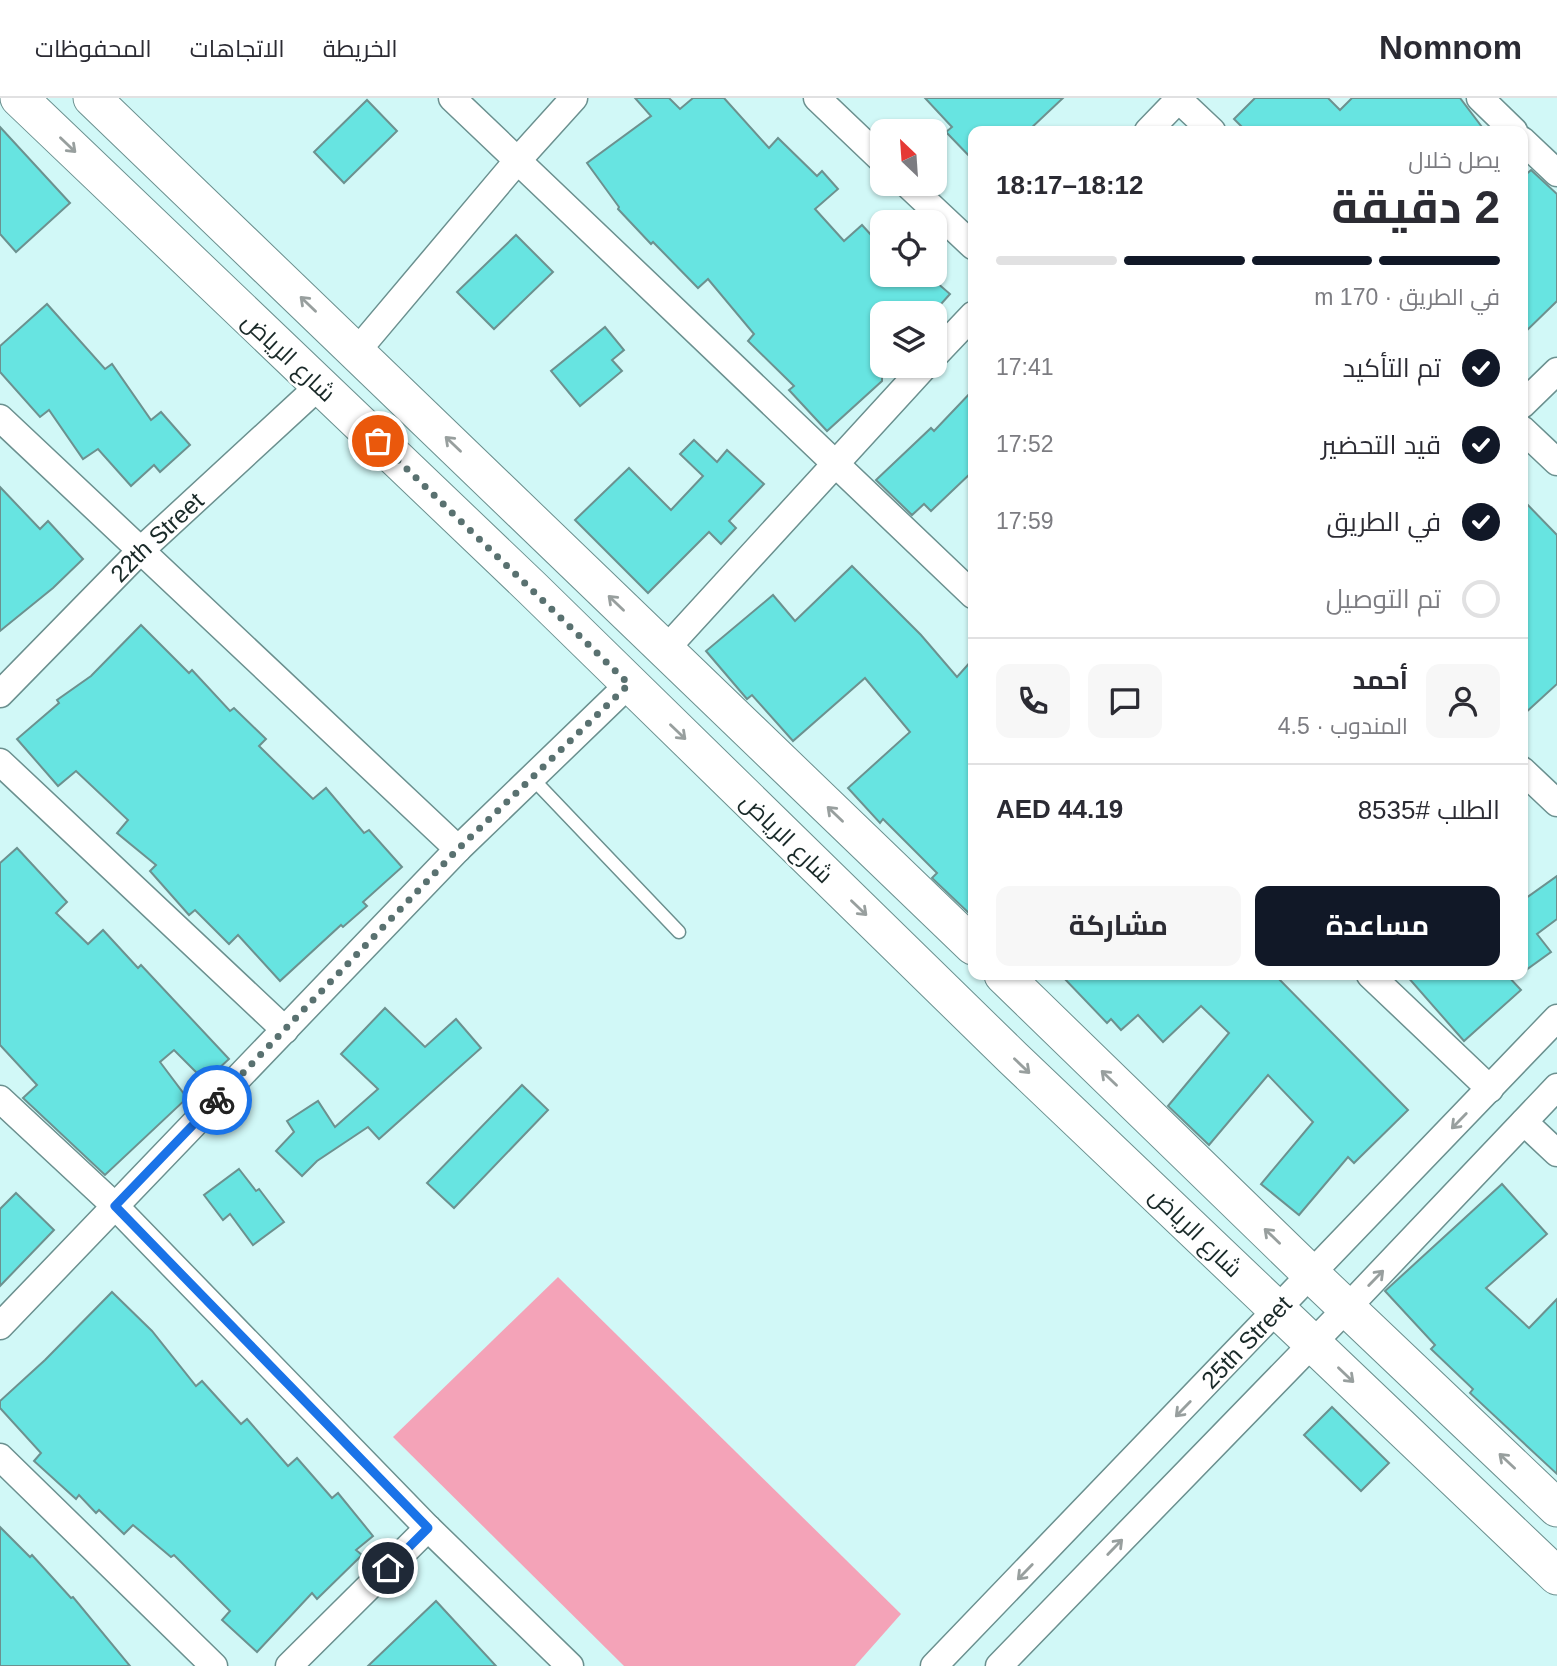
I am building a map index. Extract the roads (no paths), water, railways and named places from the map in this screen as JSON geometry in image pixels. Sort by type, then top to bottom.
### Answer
[{"type":"main road","name":"شارع الرياض","points":[[19,98],[629,684],[1013,1058],[1557,1576]]},
{"type":"main road","name":"شارع الرياض","points":[[92,98],[968,941]]},
{"type":"main road","name":"شارع الرياض","points":[[1008,980],[1557,1508]]},
{"type":"street","points":[[452,98],[968,590]]},
{"type":"street","points":[[357,351],[518,160],[574,98]]},
{"type":"street","points":[[817,98],[870,149]]},
{"type":"street","points":[[1153,126],[1179,98],[1207,126]]},
{"type":"street","points":[[1480,98],[1509,126]]},
{"type":"street","points":[[1528,145],[1557,173]]},
{"type":"street","points":[[920,196],[968,241]]},
{"type":"street","points":[[947,342],[968,319]]},
{"type":"street","points":[[1528,399],[1557,371]]},
{"type":"street","points":[[665,650],[914,378]]},
{"type":"street","name":"22th Street","points":[[0,694],[141,550],[319,386]]},
{"type":"street","points":[[0,418],[458,849]]},
{"type":"street","points":[[1528,435],[1557,463]]},
{"type":"street","points":[[0,1326],[458,849],[629,684]]},
{"type":"street","points":[[0,762],[285,1030]]},
{"type":"street","points":[[1528,776],[1557,803]]},
{"type":"street","points":[[1375,980],[1490,1089]]},
{"type":"street","name":"25th Street","points":[[934,1666],[1557,1018]]},
{"type":"street","name":"25th Street","points":[[999,1666],[1347,1308],[1557,1087]]},
{"type":"street","points":[[0,1099],[115,1206],[428,1528],[570,1666]]},
{"type":"street","points":[[1524,1122],[1557,1153]]},
{"type":"street","points":[[0,1457],[214,1666]]},
{"type":"street","points":[[289,1666],[428,1528]]},
{"type":"lane","points":[[532,778],[679,932]]}]
